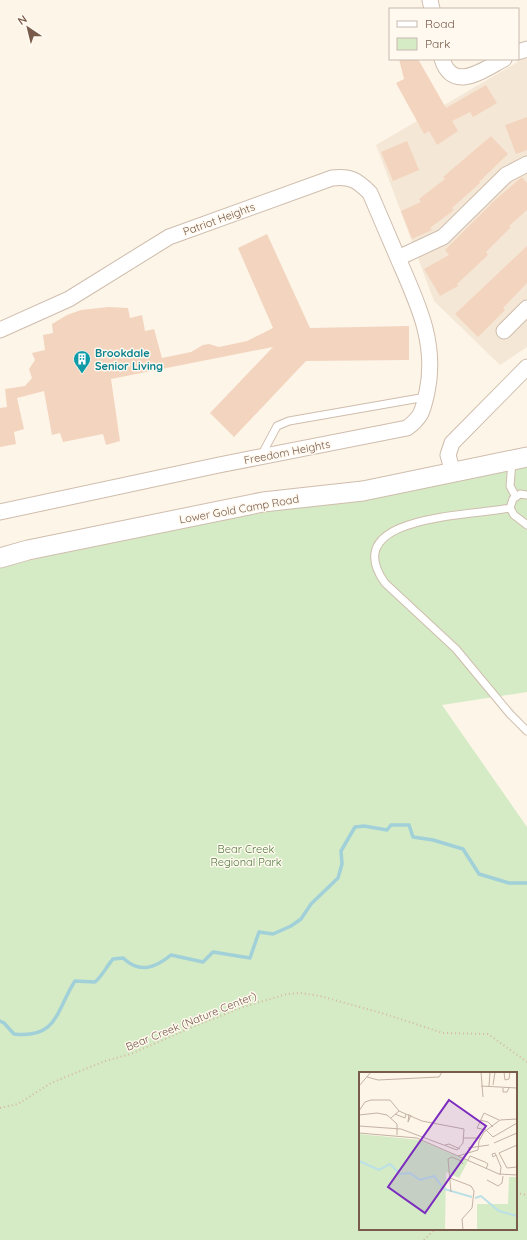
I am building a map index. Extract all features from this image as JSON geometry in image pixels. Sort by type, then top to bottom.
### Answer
[{"type":"street","points":[[443,60],[451,74],[455,77],[461,78],[476,73],[502,60]]},
{"type":"street","points":[[401,264],[443,237],[506,175],[527,164]]},
{"type":"street","name":"Patriot Heights","points":[[0,330],[69,299],[169,237],[332,178],[347,176],[359,182],[370,193],[401,264]]},
{"type":"street","name":"Freedom Heights","points":[[0,512],[407,428],[419,419],[431,374],[428,342],[422,313],[401,264]]},
{"type":"street","points":[[504,331],[527,308]]},
{"type":"street","points":[[453,473],[448,456],[452,443],[527,367]]},
{"type":"street","name":"Lower Gold Camp Road","points":[[0,558],[28,550],[263,502],[363,491],[520,458]]},
{"type":"lane","points":[[261,457],[277,426],[290,421],[426,397]]},
{"type":"lane","points":[[516,497],[510,486],[520,458]]},
{"type":"lane","points":[[527,495],[520,494],[513,499],[510,508],[514,515],[527,525]]},
{"type":"lane","points":[[510,508],[433,518],[397,528],[380,540],[376,548],[375,556],[379,574],[385,583],[456,649],[510,714],[527,730]]},
{"type":"path","name":"Bear Creek (Nature Center)","points":[[0,1108],[18,1104],[51,1083],[106,1061],[131,1054],[243,1007],[287,994],[301,992],[377,1012],[443,1033],[488,1034],[527,1062]]},
{"type":"path","points":[[517,1193],[527,1195]]},
{"type":"path","points":[[424,1240],[434,1230]]},
{"type":"shaded area","points":[[523,59],[527,59],[527,347],[500,365],[434,301],[376,145]]},
{"type":"green space","name":"Bear Creek Regional Park","points":[[527,466],[527,692],[442,705],[527,827],[527,1240],[0,1240],[0,568],[35,559],[233,518]]},
{"type":"building","points":[[399,60],[419,60],[446,108],[486,85],[497,103],[473,117],[470,112],[452,121],[458,131],[437,145],[429,131],[424,134],[396,83],[404,79]]},
{"type":"building","points":[[527,117],[527,150],[516,154],[505,125]]},
{"type":"building","points":[[491,136],[508,154],[479,182],[480,183],[452,208],[454,210],[430,228],[432,230],[412,239],[401,211],[421,202],[419,199],[445,179],[443,177]]},
{"type":"building","points":[[407,141],[419,170],[393,181],[381,152]]},
{"type":"building","points":[[522,177],[527,183],[527,210],[509,226],[511,227],[486,252],[488,255],[457,284],[458,286],[440,296],[424,269],[449,255],[445,250],[496,199]]},
{"type":"building","points":[[267,234],[310,328],[409,326],[409,360],[306,361],[234,437],[210,413],[273,347],[111,379],[120,441],[106,445],[103,434],[63,442],[60,433],[52,435],[44,391],[17,398],[24,429],[14,432],[16,444],[0,447],[0,408],[7,407],[5,389],[25,386],[32,378],[29,369],[35,360],[32,353],[45,350],[43,335],[53,333],[52,324],[67,315],[81,310],[108,307],[128,308],[130,318],[142,315],[145,331],[154,329],[162,358],[191,352],[203,345],[209,344],[219,347],[247,341],[273,328],[238,248]]},
{"type":"building","points":[[527,246],[527,283],[503,308],[505,310],[478,337],[455,314]]},
{"type":"waterway","points":[[0,1021],[4,1023],[14,1034],[39,1032],[48,1027],[54,1020],[75,981],[95,982],[113,959],[123,958],[129,963],[141,968],[153,966],[171,955],[203,962],[213,952],[250,958],[259,932],[273,934],[291,926],[301,919],[311,904],[338,878],[342,864],[341,851],[355,827],[364,826],[387,830],[391,825],[409,825],[413,837],[433,840],[463,849],[479,874],[509,883],[527,883]]},
{"type":"place","name":"Brookdale Senior Living","points":[[82,374]]}]
